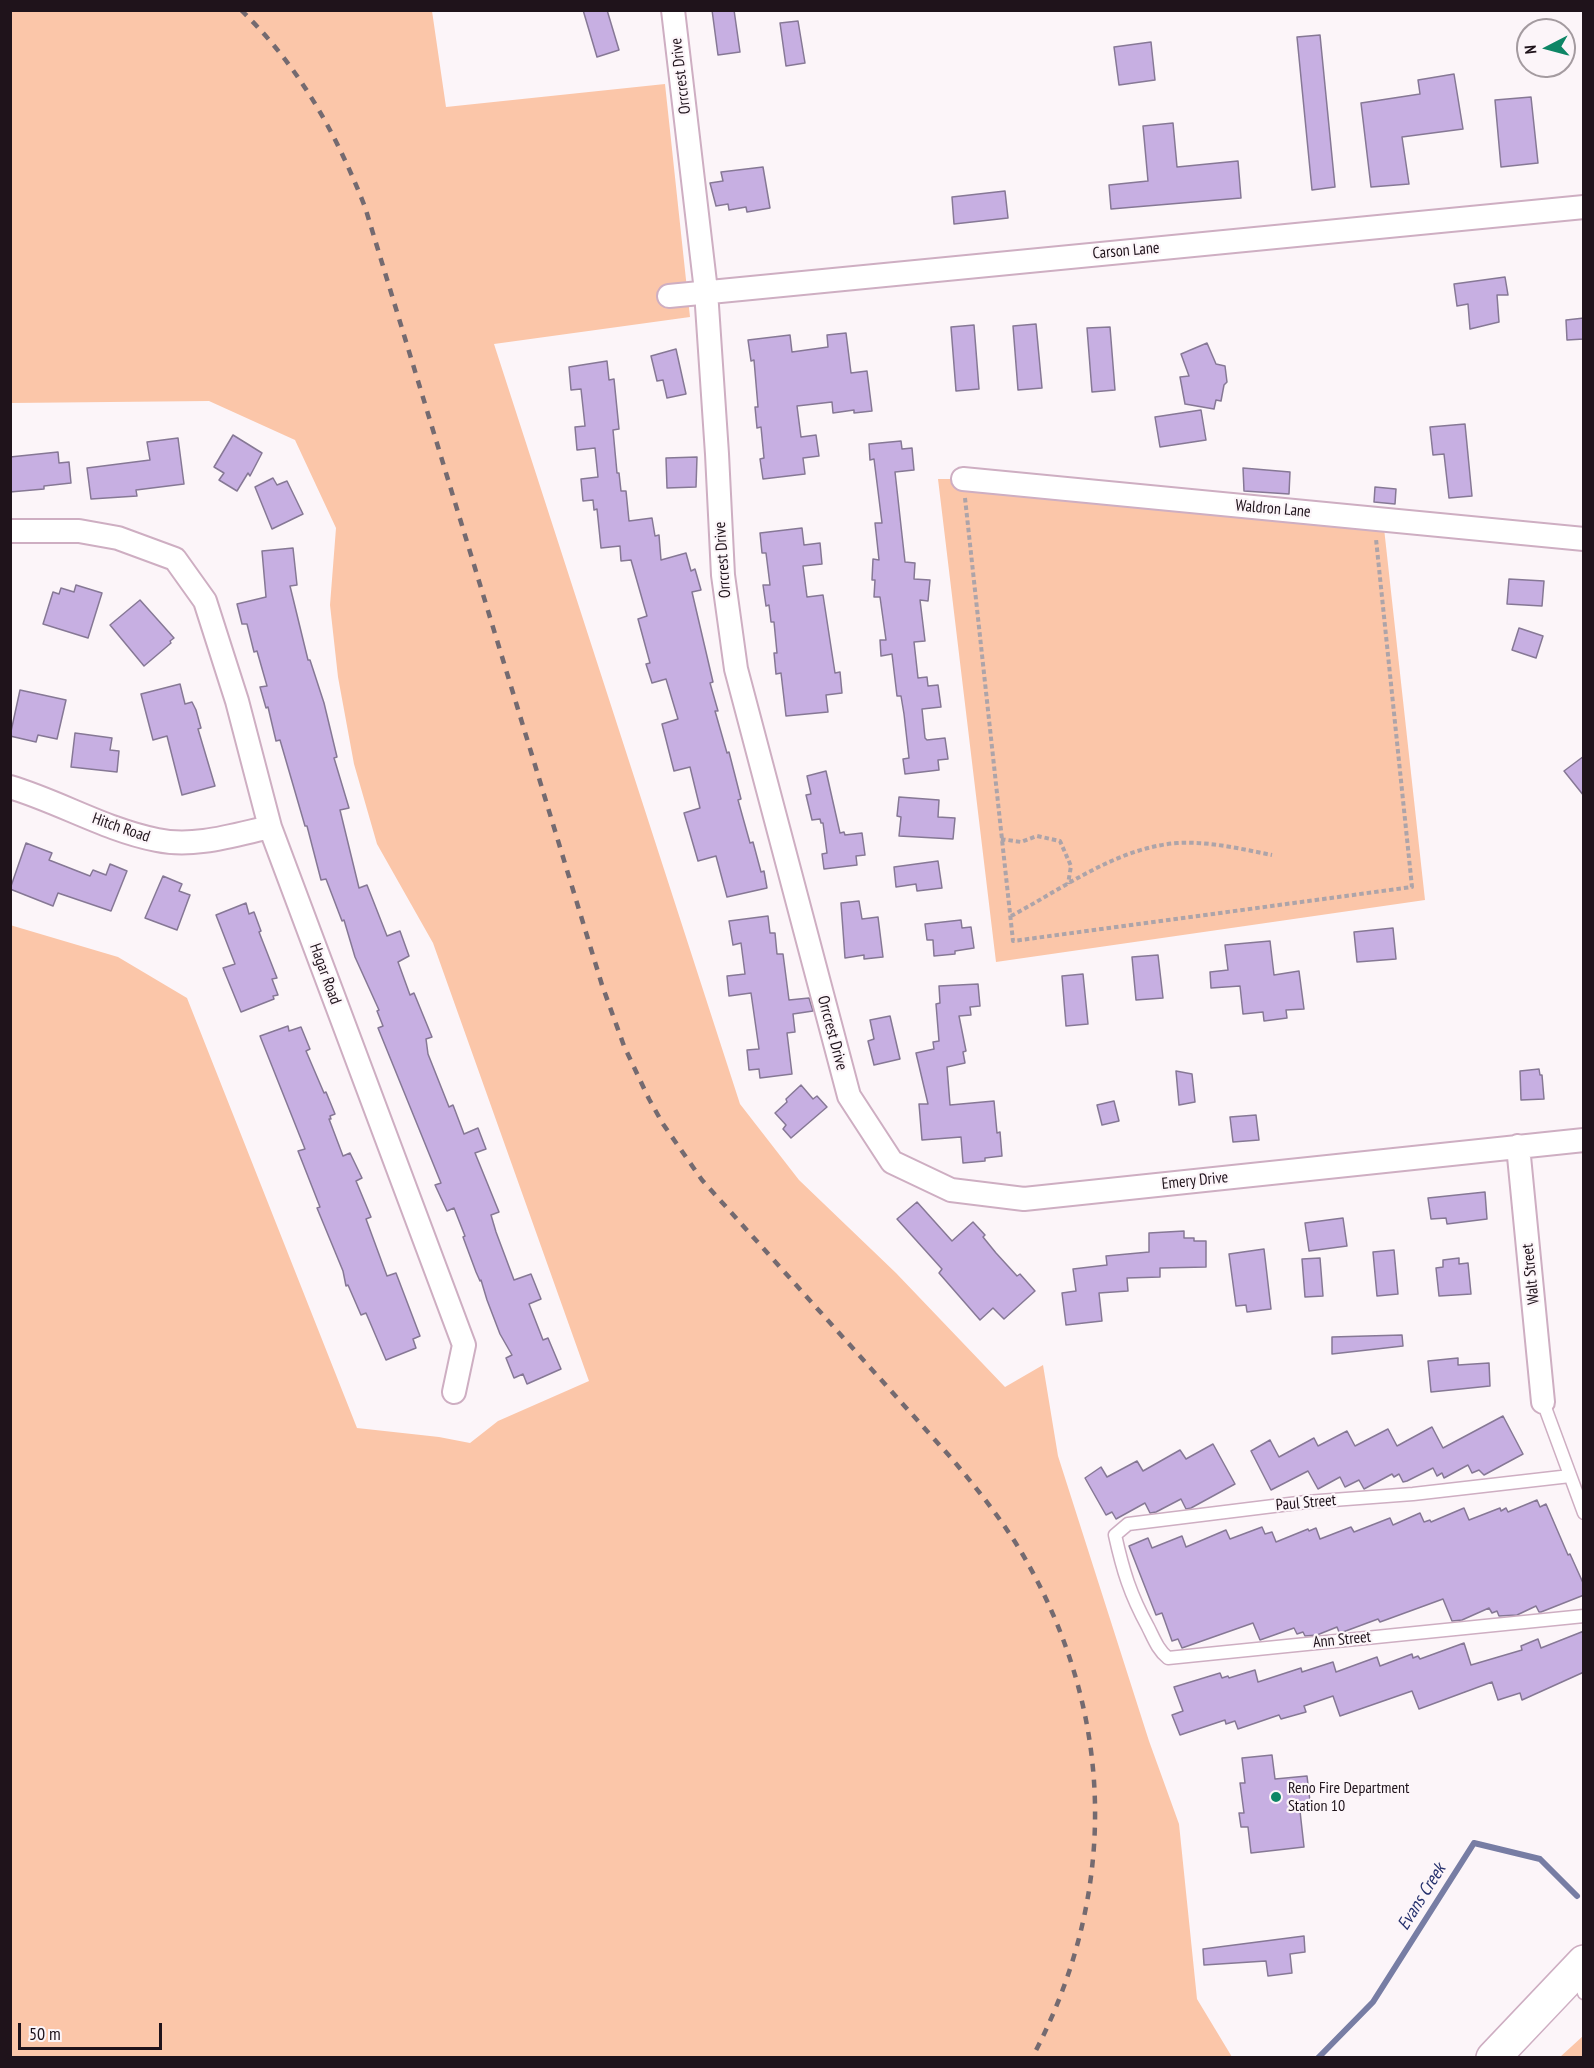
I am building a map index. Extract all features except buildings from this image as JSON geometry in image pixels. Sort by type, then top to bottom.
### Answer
[{"type":"main road","points":[[1493,2058],[1581,1975]]},
{"type":"street","name":"Orrcrest Drive","points":[[673,10],[706,291],[723,575],[736,669],[849,1096]]},
{"type":"street","name":"Carson Lane","points":[[669,296],[1584,207]]},
{"type":"street","name":"Waldron Lane","points":[[963,479],[1584,539]]},
{"type":"street","name":"Hagar Road","points":[[10,531],[79,531],[118,538],[175,559],[205,601],[237,701],[270,827],[464,1345],[454,1392]]},
{"type":"street","name":"Hitch Road","points":[[10,787],[36,795],[104,824],[158,841],[198,842],[270,827]]},
{"type":"street","name":"Emery Drive","points":[[849,1096],[892,1162],[951,1190],[1024,1199],[1584,1140]]},
{"type":"street","name":"Walt Street","points":[[1518,1146],[1543,1402]]},
{"type":"lane","points":[[1543,1402],[1584,1513]]},
{"type":"lane","name":"Paul Street","points":[[1134,1600],[1122,1571],[1115,1535],[1128,1524],[1306,1502],[1413,1494],[1570,1476]]},
{"type":"lane","name":"Ann Street","points":[[1134,1600],[1160,1651],[1168,1658],[1584,1616]]},
{"type":"path","points":[[963,479],[1013,941],[1412,887],[1375,534]]},
{"type":"path","points":[[1001,839],[1021,842],[1037,836],[1060,841],[1071,866],[1068,885]]},
{"type":"path","points":[[1011,916],[1102,865],[1136,852],[1177,843],[1216,844],[1272,855]]},
{"type":"shaded area","points":[[11,11],[432,11],[446,107],[665,84],[690,317],[494,344],[740,1104],[799,1180],[896,1273],[1005,1387],[1043,1365],[1058,1456],[1149,1741],[1179,1824],[1197,1999],[1232,2057],[11,2057],[10,925],[118,957],[187,998],[357,1428],[439,1437],[470,1443],[498,1421],[589,1381],[433,943],[377,844],[354,764],[338,677],[330,605],[336,528],[295,440],[209,401],[11,403]]},
{"type":"shaded area","points":[[938,479],[963,479],[1383,519],[1425,900],[996,962]]},
{"type":"shaded area","points":[[1583,2036],[1583,2057],[1560,2057]]},
{"type":"waterway","name":"Evans Creek","points":[[1318,2058],[1373,2002],[1474,1843],[1540,1859],[1577,1896]]},
{"type":"railway","points":[[241,10],[281,54],[314,102],[342,153],[365,207],[602,985],[624,1046],[649,1099],[663,1124],[702,1180],[981,1494],[1023,1555],[1054,1616],[1076,1678],[1090,1741],[1095,1805],[1092,1869],[1080,1933],[1060,1996],[1032,2058]]},
{"type":"place","name":"Reno Fire Department Station 10","points":[[1276,1797]]}]
